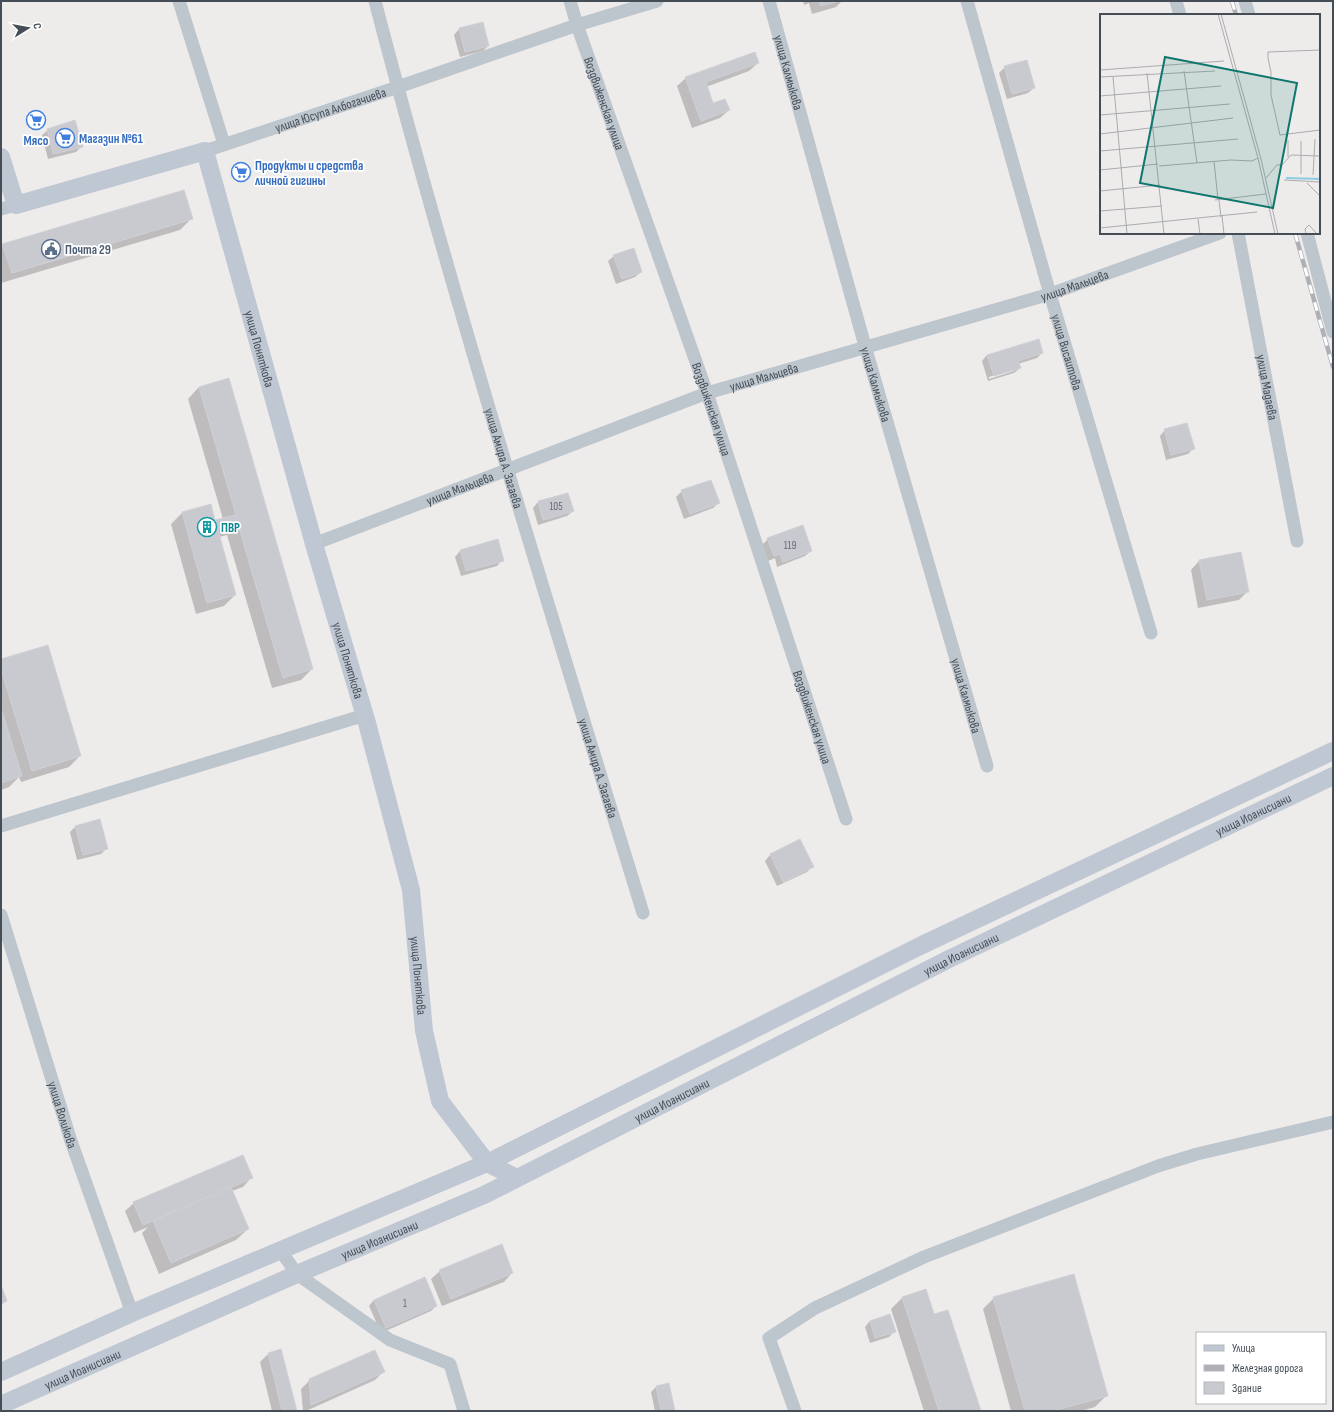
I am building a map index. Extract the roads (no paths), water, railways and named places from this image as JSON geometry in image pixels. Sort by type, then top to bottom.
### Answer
[{"type":"main road","name":"улица Юсупа Албогачиева","points":[[8,207],[205,151]]},
{"type":"main road","name":"улица Поняткова","points":[[205,151],[314,544],[365,715],[411,890],[424,1031],[440,1101],[487,1163]]},
{"type":"main road","points":[[1,156],[8,207]]},
{"type":"main road","name":"улица Иоанисиани","points":[[1,1372],[132,1313],[487,1163],[922,945],[1333,751]]},
{"type":"main road","name":"улица Иоанисиани","points":[[1,1404],[297,1274],[484,1195],[951,958],[1333,776]]},
{"type":"main road","points":[[484,1195],[487,1163],[516,1178]]},
{"type":"street","points":[[179,1],[224,144]]},
{"type":"street","name":"улица Амира А. Загаева","points":[[375,1],[398,87],[507,469],[643,913]]},
{"type":"street","name":"Воздвиженская улица","points":[[570,1],[577,25],[707,392],[846,819]]},
{"type":"street","name":"улица Юсупа Албогачиева","points":[[205,151],[398,87],[577,25],[657,1]]},
{"type":"street","name":"улица Калмыкова","points":[[769,1],[865,346],[988,766]]},
{"type":"street","name":"улица Висаитова","points":[[967,1],[1050,294],[1150,633]]},
{"type":"street","points":[[1176,1],[1180,14]]},
{"type":"street","points":[[1245,1],[1249,14]]},
{"type":"street","name":"улица Мальцева","points":[[314,544],[707,392],[1050,294],[1217,234]]},
{"type":"street","name":"улица Мадаева","points":[[1238,234],[1297,541]]},
{"type":"street","points":[[1307,234],[1333,332]]},
{"type":"street","points":[[1,826],[365,715]]},
{"type":"street","name":"улица Воликова","points":[[1,915],[71,1141],[132,1313]]},
{"type":"street","points":[[795,1411],[769,1338],[815,1308],[924,1257],[1158,1166],[1197,1154],[1333,1122]]},
{"type":"street","points":[[280,1250],[297,1274],[390,1340],[450,1364],[464,1411]]},
{"type":"railway","points":[[1232,1],[1236,14]]},
{"type":"railway","points":[[1295,234],[1333,367]]},
{"type":"place","name":"Мясо","points":[[36,120]]},
{"type":"place","name":"Магазин №61","points":[[65,138]]},
{"type":"place","name":"Продукты и средства личной гигины","points":[[241,172]]},
{"type":"place","name":"Почта 29","points":[[51,249]]},
{"type":"place","name":"ПВР","points":[[207,527]]}]
